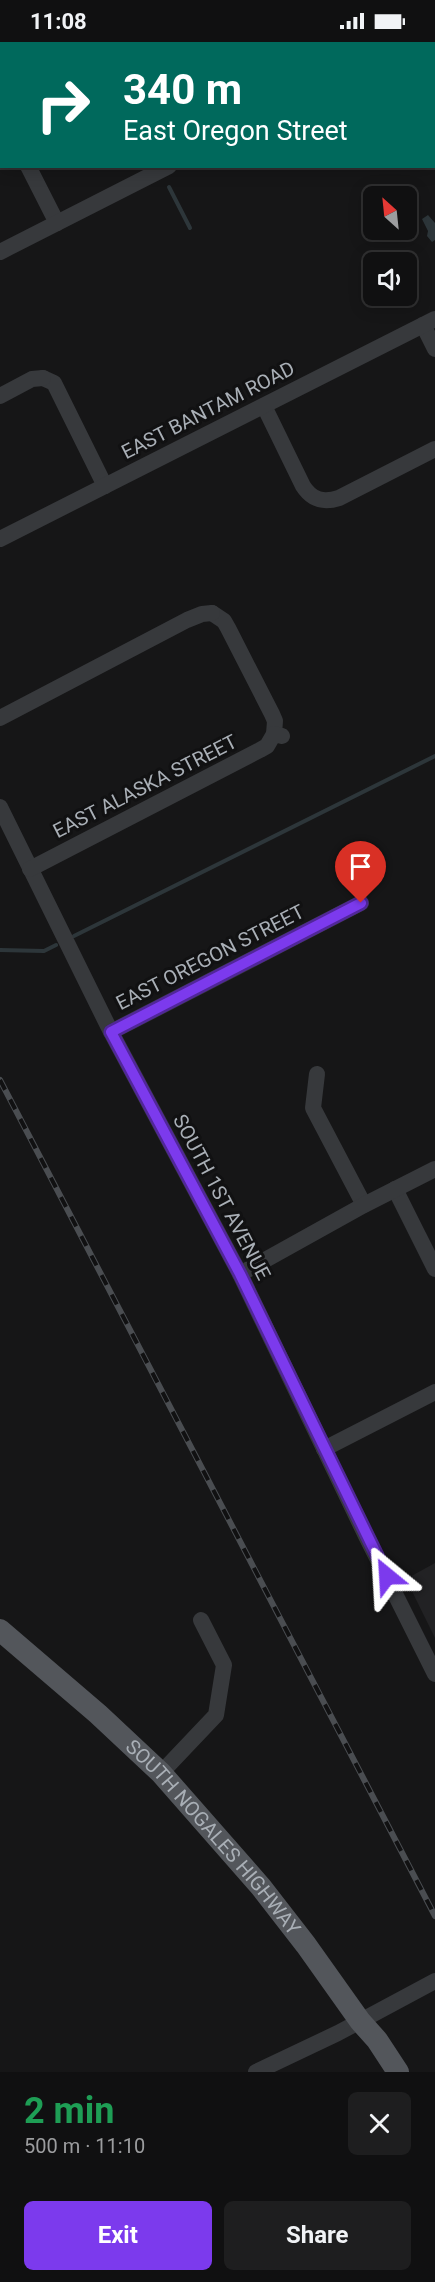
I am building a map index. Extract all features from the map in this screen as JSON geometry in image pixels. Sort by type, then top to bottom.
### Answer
[{"type":"main road","name":"SOUTH NOGALES HIGHWAY","points":[[0,1630],[98,1714],[161,1773],[261,1887],[360,2021],[377,2040],[398,2072]]},
{"type":"street","points":[[29,168],[57,223]]},
{"type":"street","points":[[0,252],[160,169]]},
{"type":"street","points":[[429,322],[435,349]]},
{"type":"street","name":"EAST BANTAM ROAD","points":[[0,539],[429,322]]},
{"type":"street","points":[[0,396],[47,371],[105,486]]},
{"type":"street","points":[[264,406],[303,486],[317,504],[339,498],[435,449]]},
{"type":"street","name":"EAST ALASKA STREET","points":[[0,718],[187,620],[214,609],[228,628],[253,675],[275,721],[278,735],[260,750],[30,869]]},
{"type":"street","name":"SOUTH 1ST AVENUE","points":[[0,807],[111,1032],[240,1274],[435,1674]]},
{"type":"street","name":"EAST OREGON STREET","points":[[111,1032],[361,903]]},
{"type":"street","points":[[317,1074],[313,1108],[364,1205]]},
{"type":"street","points":[[240,1274],[364,1205],[435,1169]]},
{"type":"street","points":[[394,1189],[435,1269]]},
{"type":"street","points":[[324,1449],[435,1392]]},
{"type":"street","points":[[161,1773],[216,1715],[224,1665],[201,1620]]},
{"type":"street","points":[[256,2072],[435,1981]]},
{"type":"shaded area","points":[[428,215],[435,223],[435,240],[432,242],[427,236],[428,231],[422,219]]},
{"type":"shaded area","points":[[435,1563],[435,1638],[406,1579]]},
{"type":"waterway","points":[[169,187],[190,228]]},
{"type":"waterway","points":[[74,936],[435,756]]},
{"type":"waterway","points":[[0,950],[44,951],[56,945]]},
{"type":"railway","points":[[0,1080],[435,1916]]},
{"type":"route","points":[[361,903],[111,1032],[240,1274],[387,1576]]}]
